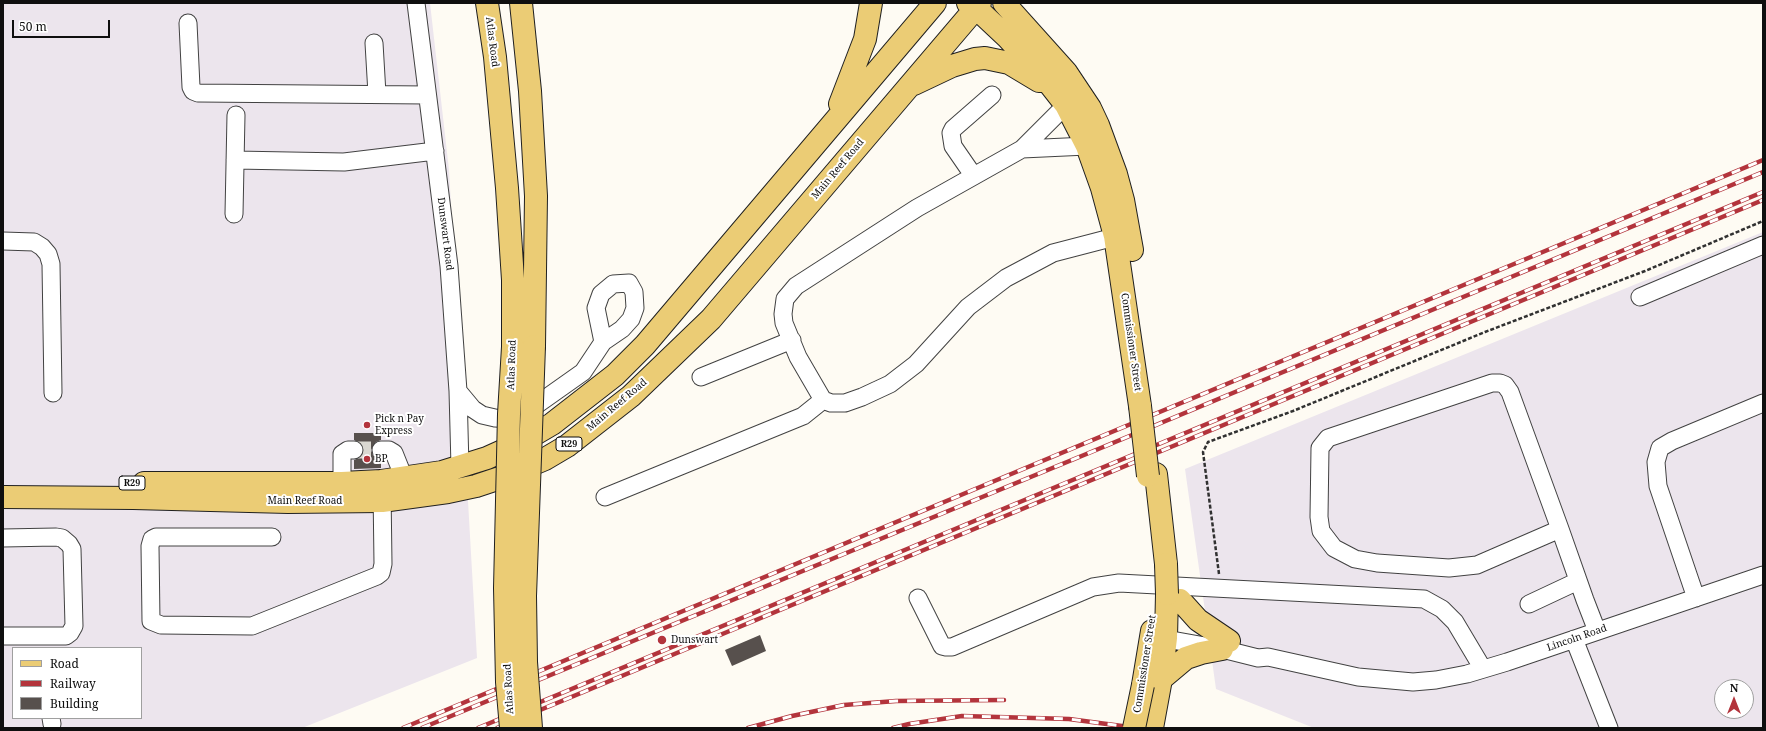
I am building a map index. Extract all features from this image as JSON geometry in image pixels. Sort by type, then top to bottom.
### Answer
[{"type":"main road","name":"Atlas Road","points":[[487,3],[495,58],[507,188],[513,280],[524,347],[509,414],[506,588],[507,682],[511,728]]},
{"type":"main road","name":"Atlas Road","points":[[521,3],[532,122],[536,196],[524,347],[526,662],[531,728]]},
{"type":"main road","points":[[834,120],[865,39],[871,3]]},
{"type":"main road","name":"Main Reef Road","points":[[3,497],[133,498],[288,502],[406,487],[442,472],[487,458],[525,440],[552,424],[615,375],[655,334],[834,120],[935,3]]},
{"type":"main road","name":"Commissioner Street","points":[[1004,3],[1030,30],[1081,92],[1093,114],[1116,174],[1122,235],[1165,583],[1154,684],[1152,728]]},
{"type":"main road","points":[[1026,3],[1030,30]]},
{"type":"main road","name":"Main Reef Road","points":[[406,487],[448,492],[476,486],[500,478],[545,459],[567,446],[631,396],[711,319],[975,5]]},
{"type":"main road","name":"Commissioner Street","points":[[975,5],[1032,62],[1061,99],[1087,146],[1102,188],[1122,235]]},
{"type":"main road","points":[[906,88],[964,61],[985,58],[998,59],[1019,68],[1061,99]]},
{"type":"main road","name":"Main Reef Road","points":[[3,483],[342,483],[382,491]]},
{"type":"main road","points":[[1165,583],[1198,620],[1226,645]]},
{"type":"main road","points":[[1154,684],[1186,658],[1226,645]]},
{"type":"main road","name":"Commissioner Street","points":[[1134,728],[1154,684]]},
{"type":"street","name":"Dunswart Road","points":[[416,3],[449,266],[458,391],[460,466]]},
{"type":"street","points":[[188,23],[192,87],[193,91],[198,93],[428,95]]},
{"type":"street","points":[[374,43],[377,94]]},
{"type":"street","points":[[973,175],[953,146],[951,133],[953,129],[992,95]]},
{"type":"street","points":[[1061,99],[1022,149],[916,208],[796,286],[785,299],[783,314],[784,323],[802,364],[823,400],[831,403],[845,403],[890,384],[916,364],[968,307],[1006,278],[1053,253],[1122,235]]},
{"type":"street","points":[[234,214],[236,115]]},
{"type":"street","points":[[1022,149],[1087,146]]},
{"type":"street","points":[[235,160],[344,162],[434,151]]},
{"type":"street","points":[[3,241],[34,242],[42,247],[48,254],[50,264],[54,394]]},
{"type":"street","points":[[1640,297],[1763,245]]},
{"type":"street","points":[[701,377],[792,340]]},
{"type":"street","points":[[458,391],[473,410],[482,415],[511,419],[525,413],[583,372],[602,342]]},
{"type":"street","points":[[1560,529],[1477,565],[1449,568],[1376,563],[1355,559],[1334,548],[1321,531],[1319,517],[1320,448],[1323,442],[1328,438],[1492,383],[1500,383],[1505,386],[1510,392],[1560,529],[1578,581],[1597,631]]},
{"type":"street","points":[[606,496],[802,416],[823,400]]},
{"type":"street","points":[[1696,598],[1658,486],[1656,462],[1660,448],[1672,441],[1763,403]]},
{"type":"street","points":[[342,483],[342,454],[348,450],[354,450]]},
{"type":"street","points":[[381,450],[389,450],[394,453],[406,487]]},
{"type":"street","points":[[272,536],[156,537],[152,539],[150,546],[151,621],[161,625],[252,626],[377,576],[381,573],[383,564],[382,491]]},
{"type":"street","points":[[3,538],[56,537],[62,538],[69,544],[72,550],[74,626],[70,633],[66,636],[47,642],[3,636]]},
{"type":"street","name":"Lincoln Road","points":[[1159,631],[1261,652],[1268,657],[1358,677],[1388,681],[1413,682],[1436,680],[1483,669],[1763,575]]},
{"type":"street","points":[[1529,604],[1578,581]]},
{"type":"street","points":[[918,598],[942,646],[952,647],[1093,587],[1119,583],[1424,599],[1442,609],[1454,622],[1483,669]]},
{"type":"street","points":[[1574,639],[1609,728]]},
{"type":"path","points":[[1222,589],[1203,452],[1208,442],[1293,411],[1485,332],[1645,271],[1763,221]]},
{"type":"shaded area","points":[[3,3],[430,3],[449,170],[477,658],[302,728],[3,728]]},
{"type":"shaded area","points":[[1763,232],[1763,728],[1314,728],[1216,689],[1185,469]]},
{"type":"building","name":"BP","points":[[354,433],[381,433],[381,440],[376,442],[371,450],[373,455],[381,460],[381,468],[354,469],[354,460],[359,458],[364,450],[362,445],[354,440]]},
{"type":"building","points":[[760,635],[766,651],[732,666],[725,650]]},
{"type":"tunnel","points":[[354,450],[381,450]]},
{"type":"railway","points":[[403,728],[1763,160]]},
{"type":"railway","points":[[422,728],[1084,455],[1763,172]]},
{"type":"railway","points":[[478,728],[1763,192]]},
{"type":"railway","points":[[497,728],[1763,200]]},
{"type":"railway","points":[[748,728],[792,716],[844,705],[896,701],[1004,700]]},
{"type":"railway","points":[[893,728],[962,716],[1069,719],[1137,728]]},
{"type":"place","name":"Pick n Pay Express","points":[[367,425]]},
{"type":"place","name":"BP","points":[[367,459]]},
{"type":"place","name":"Dunswart","points":[[662,640]]}]
